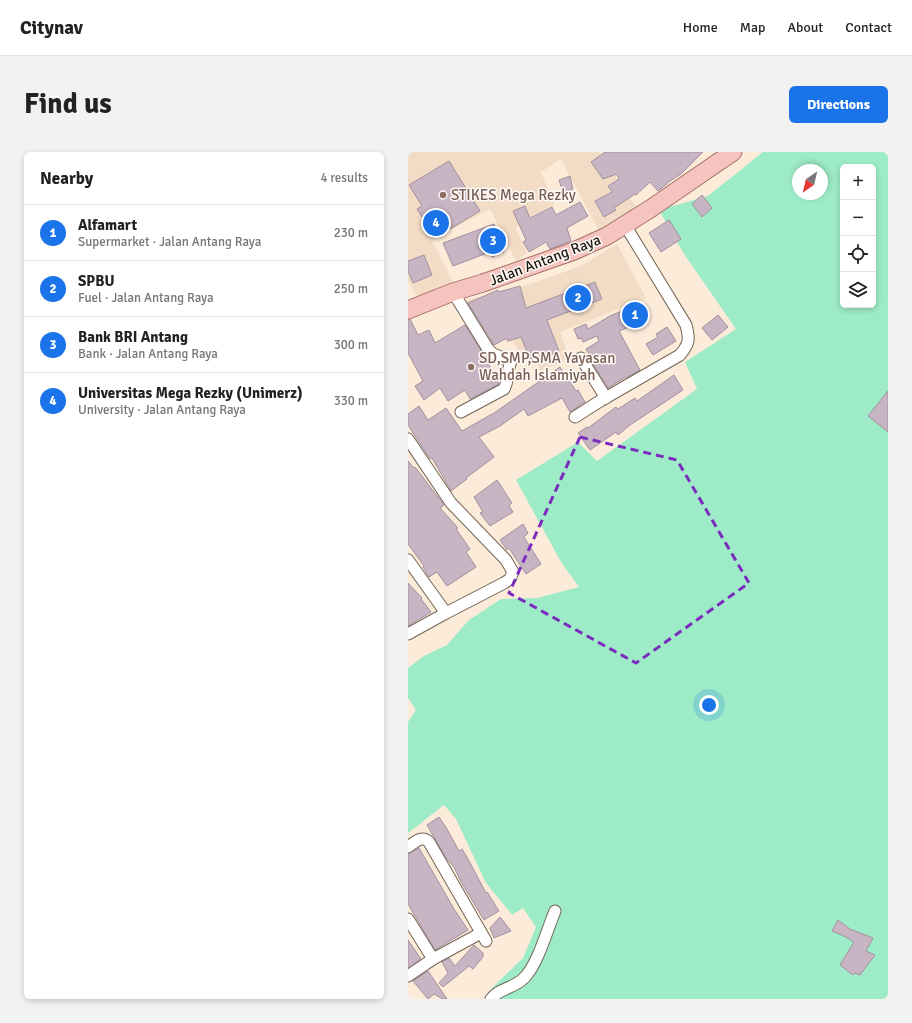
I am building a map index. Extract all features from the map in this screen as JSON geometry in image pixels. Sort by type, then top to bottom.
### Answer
[{"type":"main road","name":"Jalan Antang Raya","points":[[408,310],[453,292],[574,251],[607,236],[650,209],[733,152]]},
{"type":"street","points":[[575,417],[680,355],[689,343],[689,334],[686,325],[625,225]]},
{"type":"street","points":[[453,292],[488,349],[493,354],[511,361],[509,365],[508,382],[504,389],[461,412]]},
{"type":"street","points":[[581,358],[606,398]]},
{"type":"street","points":[[408,439],[451,502],[506,560],[513,572],[510,579],[504,583],[408,634]]},
{"type":"street","points":[[408,560],[446,613]]},
{"type":"street","points":[[408,847],[420,839],[424,839],[429,842],[483,937],[433,959],[408,976]]},
{"type":"street","points":[[491,999],[494,995],[518,983],[532,969],[555,911]]},
{"type":"street","points":[[408,919],[433,959]]},
{"type":"highlighted area","points":[[580,437],[677,460],[749,583],[636,663],[509,593]]},
{"type":"shaded area","points":[[408,152],[599,152],[640,212],[601,235],[561,159],[541,172],[554,205],[527,218],[516,228],[527,253],[516,261],[490,209],[432,240],[454,284],[420,300],[408,281]]},
{"type":"shaded area","points":[[617,244],[646,298],[560,332],[569,358],[540,372],[532,348],[520,355],[513,341],[506,342],[495,324],[479,333],[464,301],[530,284],[581,266]]},
{"type":"green space","points":[[763,152],[888,152],[888,398],[884,396],[888,399],[888,999],[501,999],[491,989],[523,958],[536,927],[523,908],[512,915],[486,883],[456,819],[444,805],[408,833],[408,722],[416,710],[408,698],[408,668],[424,656],[447,645],[469,620],[501,599],[537,598],[579,587],[561,562],[516,480],[578,442],[597,461],[697,389],[685,362],[736,329],[684,254],[659,210],[708,196]]},
{"type":"building","points":[[605,152],[703,152],[681,174],[658,191],[650,182],[636,195],[635,194],[614,208],[616,210],[604,217],[595,201],[612,192],[608,186],[619,179],[617,174],[603,179],[591,162]]},
{"type":"building","name":"STIKES Mega Rezky","points":[[449,161],[480,211],[440,235],[429,217],[424,220],[417,209],[422,206],[409,185]]},
{"type":"building","points":[[570,176],[573,189],[563,192],[559,180]]},
{"type":"building","points":[[702,195],[712,208],[702,217],[692,204]]},
{"type":"building","points":[[580,202],[588,216],[567,228],[571,241],[550,249],[546,242],[529,252],[523,242],[526,240],[513,211],[525,206],[530,218],[552,207],[556,215]]},
{"type":"building","points":[[669,220],[681,239],[661,252],[649,233]]},
{"type":"building","points":[[494,224],[504,252],[492,257],[490,252],[453,266],[443,243]]},
{"type":"building","points":[[424,255],[432,275],[413,283],[408,271],[408,261]]},
{"type":"building","points":[[595,282],[602,299],[547,320],[559,351],[545,357],[544,354],[530,359],[521,337],[508,341],[507,338],[494,345],[468,303],[498,290],[499,292],[520,286],[526,308]]},
{"type":"building","points":[[642,303],[649,319],[619,331],[640,370],[608,388],[591,361],[592,360],[586,349],[599,341],[597,336],[583,342],[581,338],[578,339],[574,329],[586,324],[588,329],[610,316]]},
{"type":"building","points":[[718,315],[728,327],[712,340],[702,328]]},
{"type":"building","points":[[410,319],[418,335],[429,330],[435,343],[465,325],[482,352],[499,384],[470,399],[465,390],[448,401],[440,388],[424,400],[415,386],[423,381],[408,353],[408,320]]},
{"type":"building","points":[[667,327],[676,341],[653,355],[646,344],[658,337],[656,334]]},
{"type":"building","points":[[560,367],[576,391],[578,390],[585,402],[570,412],[562,398],[528,416],[524,409],[500,426],[479,437],[494,457],[451,491],[432,458],[430,459],[408,425],[408,414],[419,406],[428,420],[446,408],[462,431],[494,413]]},
{"type":"building","points":[[674,375],[683,390],[630,425],[618,435],[616,432],[590,450],[578,433],[587,427],[588,428],[616,407],[618,409],[635,398],[637,401]]},
{"type":"building","points":[[888,391],[888,432],[868,416]]},
{"type":"building","points":[[408,461],[414,468],[415,467],[444,505],[440,508],[458,528],[456,529],[470,549],[466,552],[476,567],[447,586],[437,572],[429,577],[423,567],[424,566],[408,544]]},
{"type":"building","points":[[497,480],[512,503],[509,506],[513,512],[490,526],[480,513],[483,512],[474,497]]},
{"type":"building","points":[[523,524],[528,533],[524,537],[541,564],[526,574],[509,548],[507,550],[500,540]]},
{"type":"building","points":[[408,583],[422,598],[421,599],[431,612],[408,626]]},
{"type":"building","points":[[439,817],[459,851],[462,849],[486,893],[487,892],[499,911],[484,920],[461,882],[454,867],[446,858],[427,825]]},
{"type":"building","points":[[419,848],[454,909],[468,930],[435,950],[408,904],[408,854]]},
{"type":"building","points":[[500,917],[511,931],[494,938],[490,928]]},
{"type":"building","points":[[838,920],[850,929],[873,938],[866,951],[875,955],[860,975],[855,973],[853,975],[840,965],[854,942],[832,931]]},
{"type":"building","points":[[408,940],[421,959],[408,968]]},
{"type":"building","points":[[474,945],[483,953],[483,957],[473,969],[469,966],[443,987],[439,983],[448,973],[442,962],[449,958],[455,966]]},
{"type":"building","points":[[428,971],[447,999],[443,999],[434,994],[428,999],[413,981]]},
{"type":"place","name":"STIKES Mega Rezky","points":[[443,195]]},
{"type":"place","name":"Universitas Mega Rezky (Unimerz)","points":[[436,223]]},
{"type":"place","name":"Bank BRI Antang","points":[[493,241]]},
{"type":"place","name":"SPBU","points":[[578,298]]},
{"type":"place","name":"Alfamart","points":[[635,315]]},
{"type":"place","name":"SD,SMP,SMA Yayasan Wahdah Islamiyah","points":[[471,367]]}]
